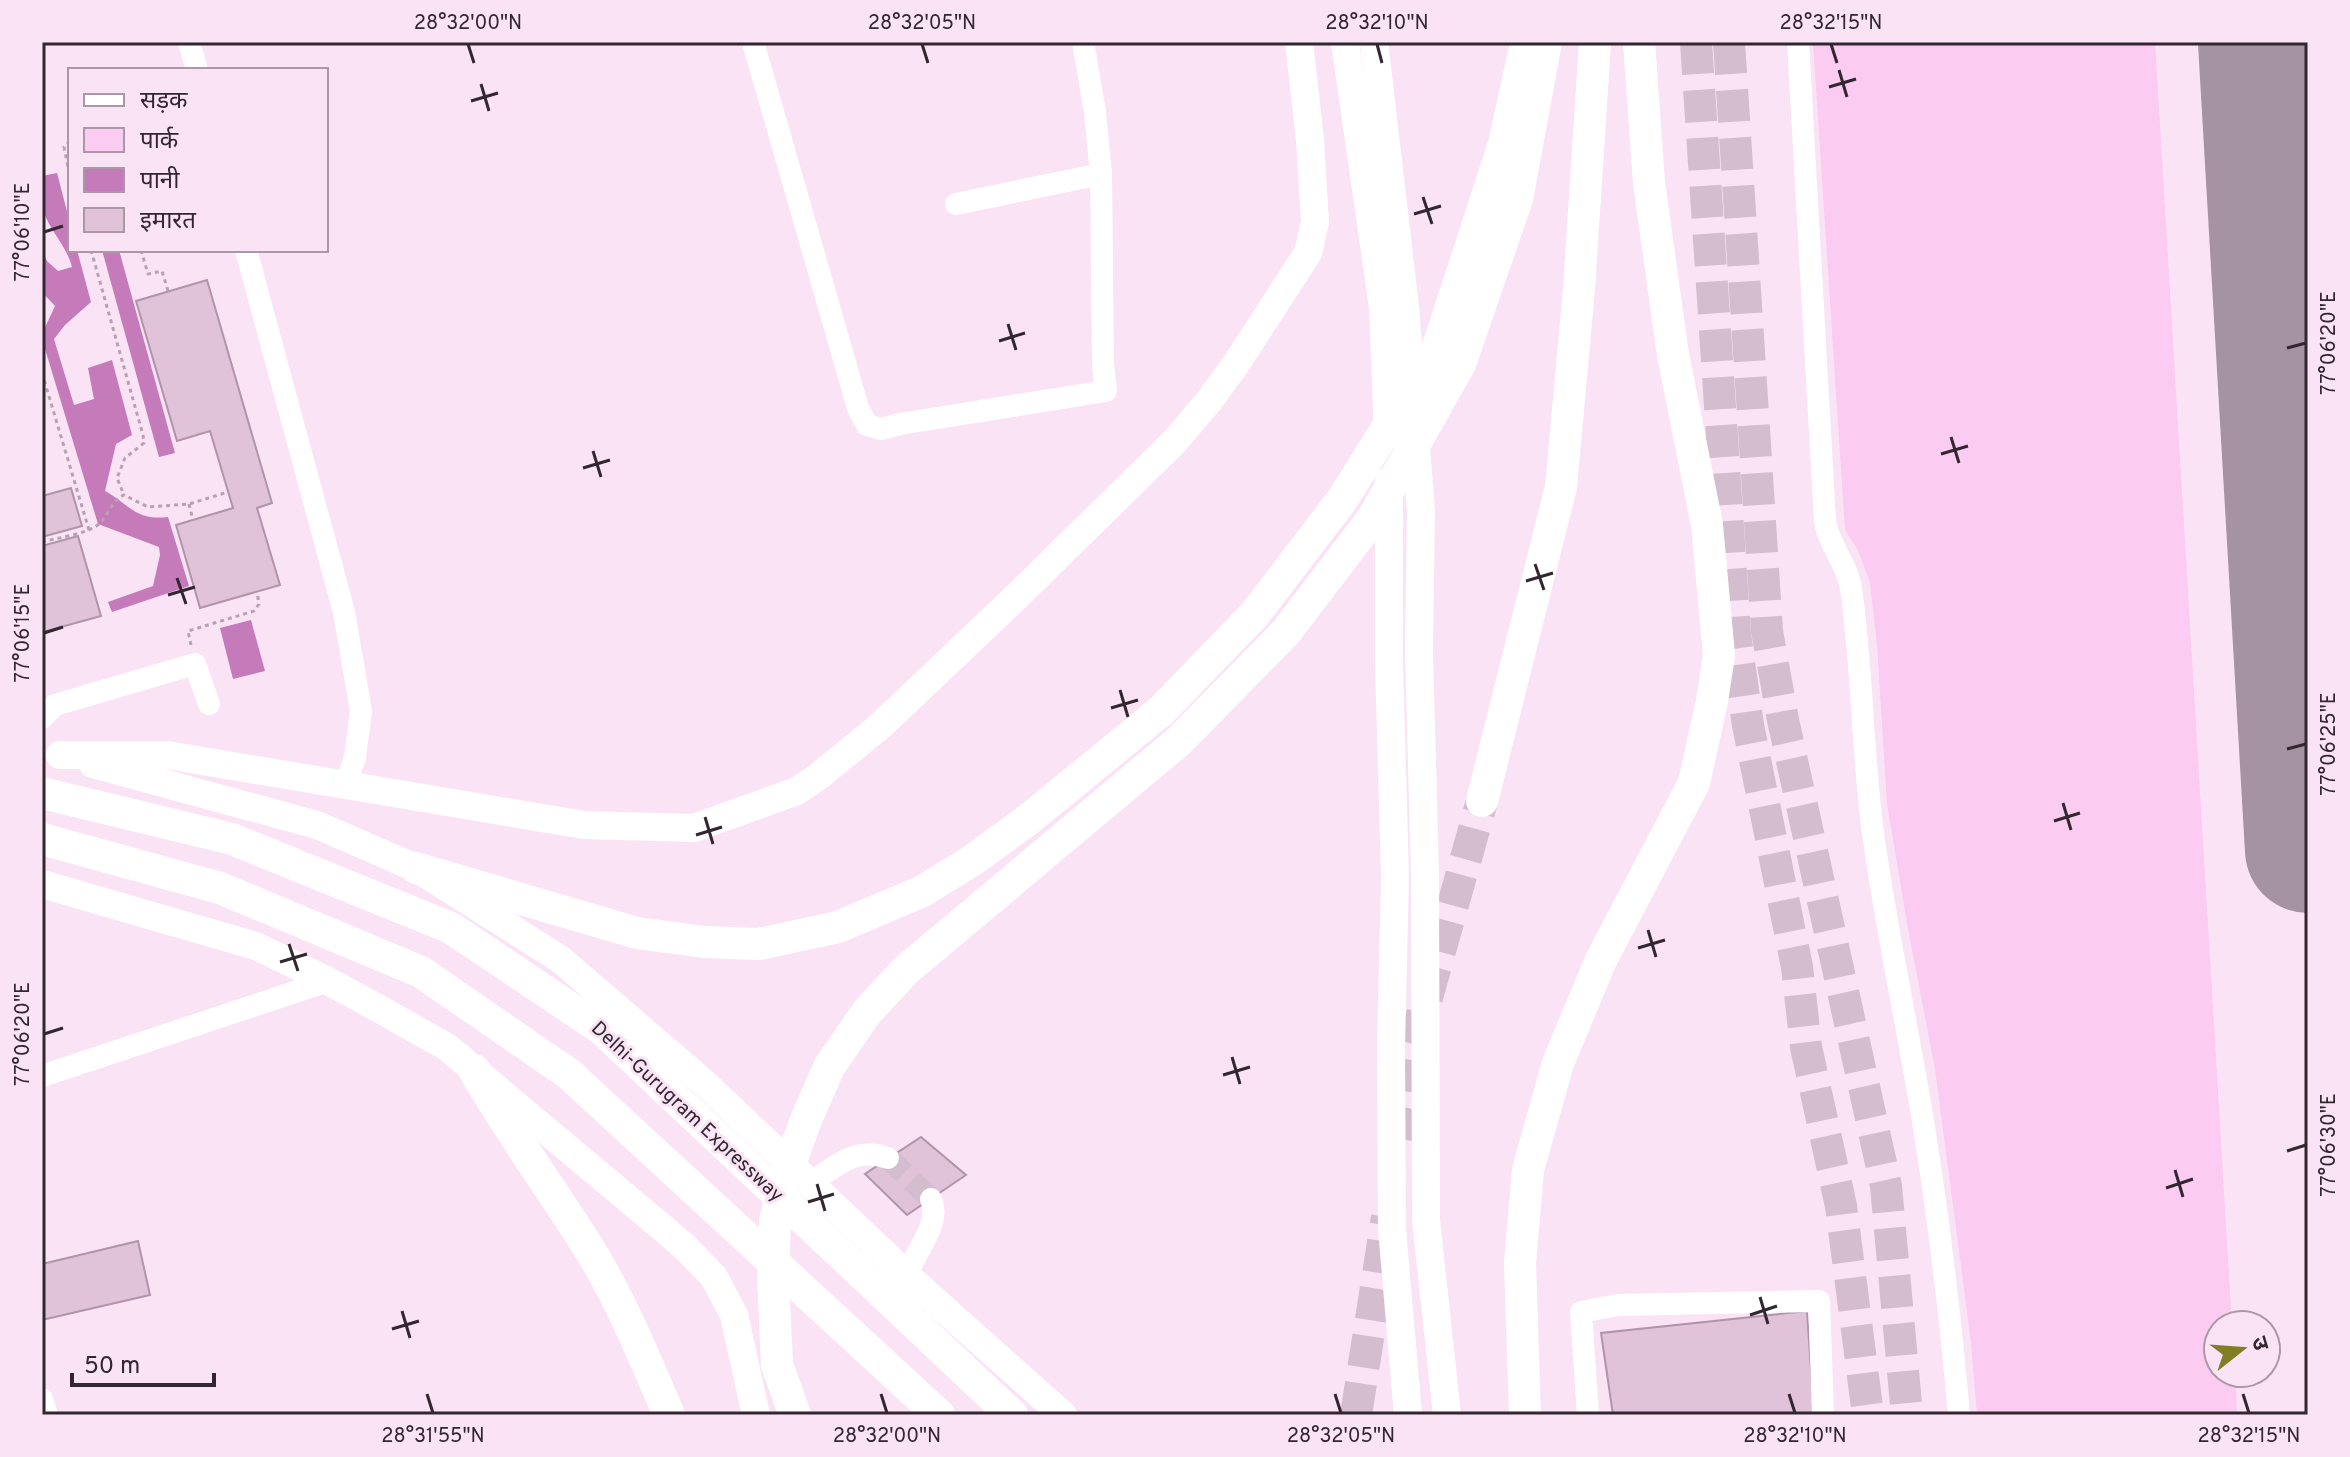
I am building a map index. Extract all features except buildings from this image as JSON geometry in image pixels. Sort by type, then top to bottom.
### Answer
[{"type":"highway","points":[[416,868],[637,933],[704,942],[759,944],[838,927],[923,891],[973,860],[1029,819],[1161,711],[1210,663],[1254,615],[1342,500],[1438,347],[1504,144],[1526,42]]},
{"type":"highway","points":[[795,1415],[777,1365],[773,1277],[775,1221],[786,1175],[829,1067],[867,1012],[906,970],[1179,741],[1286,632],[1373,518],[1460,364],[1517,199],[1546,42]]},
{"type":"highway","points":[[1482,801],[1561,487],[1580,273],[1595,42]]},
{"type":"highway","points":[[1525,1415],[1520,1263],[1528,1170],[1558,1063],[1601,960],[1694,783],[1719,655],[1707,525],[1673,355],[1649,183],[1639,42]]},
{"type":"highway","name":"Delhi-Gurugram Expressway","points":[[42,793],[232,839],[451,928],[603,1030],[1012,1415]]},
{"type":"highway","points":[[42,839],[220,888],[421,972],[569,1074],[939,1415]]},
{"type":"highway","points":[[474,1070],[590,1251],[630,1324],[669,1415]]},
{"type":"main road","points":[[51,753],[167,755],[584,825],[694,828],[797,791],[879,727],[1175,441],[1209,401],[1265,322],[1308,253],[1315,222],[1299,42]]},
{"type":"main road","points":[[1345,42],[1383,307],[1391,514],[1389,663],[1395,878],[1391,1046],[1392,1229],[1408,1415]]},
{"type":"main road","points":[[1374,42],[1405,307],[1421,511],[1419,651],[1425,875],[1426,1220],[1447,1415]]},
{"type":"main road","points":[[51,753],[317,825],[416,868],[560,959],[703,1082],[906,1274],[1063,1415]]},
{"type":"main road","points":[[42,884],[256,946],[328,981],[447,1047],[684,1246],[714,1277],[734,1315],[756,1415]]},
{"type":"street","points":[[189,42],[196,68]]},
{"type":"street","points":[[753,42],[858,408],[867,425],[881,429],[1106,391],[1101,174],[1095,112],[1083,42]]},
{"type":"street","points":[[1798,42],[1825,521],[1829,540],[1844,565],[1850,584],[1859,654],[1873,837],[1943,1254],[1959,1415]]},
{"type":"street","points":[[956,204],[1101,174]]},
{"type":"street","points":[[247,252],[344,612],[361,711],[355,757],[346,784]]},
{"type":"street","points":[[42,718],[55,705],[195,664],[209,704]]},
{"type":"street","points":[[42,1076],[328,981]]},
{"type":"street","points":[[810,1183],[852,1156],[872,1153],[888,1158]]},
{"type":"street","points":[[904,1313],[906,1274],[933,1220],[931,1199]]},
{"type":"street","points":[[1588,1415],[1581,1312],[1618,1305],[1819,1301],[1823,1415]]},
{"type":"street","points":[[42,1399],[47,1415]]},
{"type":"path","points":[[68,143],[64,147],[68,167]]},
{"type":"path","points":[[92,252],[143,435],[144,443],[125,458],[117,478],[124,495],[148,507],[189,504],[228,492]]},
{"type":"path","points":[[142,252],[148,274],[162,271],[168,291]]},
{"type":"path","points":[[42,373],[89,530]]},
{"type":"path","points":[[45,543],[89,530],[98,524],[117,498],[124,495]]},
{"type":"path","points":[[189,504],[193,520]]},
{"type":"path","points":[[195,664],[188,631],[254,611],[259,604],[257,592]]},
{"type":"green space","points":[[1813,42],[2155,42],[2231,1309],[2202,1309],[2202,1389],[2236,1389],[2237,1415],[1977,1415],[1971,1342],[1935,1069],[1887,804],[1870,583],[1858,550],[1845,530]]},
{"type":"water","points":[[57,173],[68,215],[68,252],[78,252],[91,302],[54,339],[74,405],[94,399],[88,368],[112,360],[132,435],[116,444],[105,491],[148,517],[168,517],[189,586],[112,612],[108,602],[153,586],[159,547],[98,524],[42,339],[55,306],[42,292],[42,251],[58,271],[72,267],[42,205],[42,176]]},
{"type":"water","points":[[103,252],[120,252],[175,453],[159,457]]},
{"type":"water","points":[[251,620],[265,671],[233,679],[220,628]]},
{"type":"runway","points":[[2261,42],[2308,850]]},
{"type":"tunnel","points":[[1696,42],[1735,634],[1748,725],[1797,967],[1806,1047],[1841,1206],[1868,1415]]},
{"type":"tunnel","points":[[1729,42],[1767,631],[1783,720],[1886,1186],[1907,1415]]},
{"type":"tunnel","points":[[1399,1139],[1412,1051],[1482,801]]},
{"type":"tunnel","points":[[888,1158],[931,1199]]},
{"type":"tunnel","points":[[1356,1415],[1387,1217]]}]
